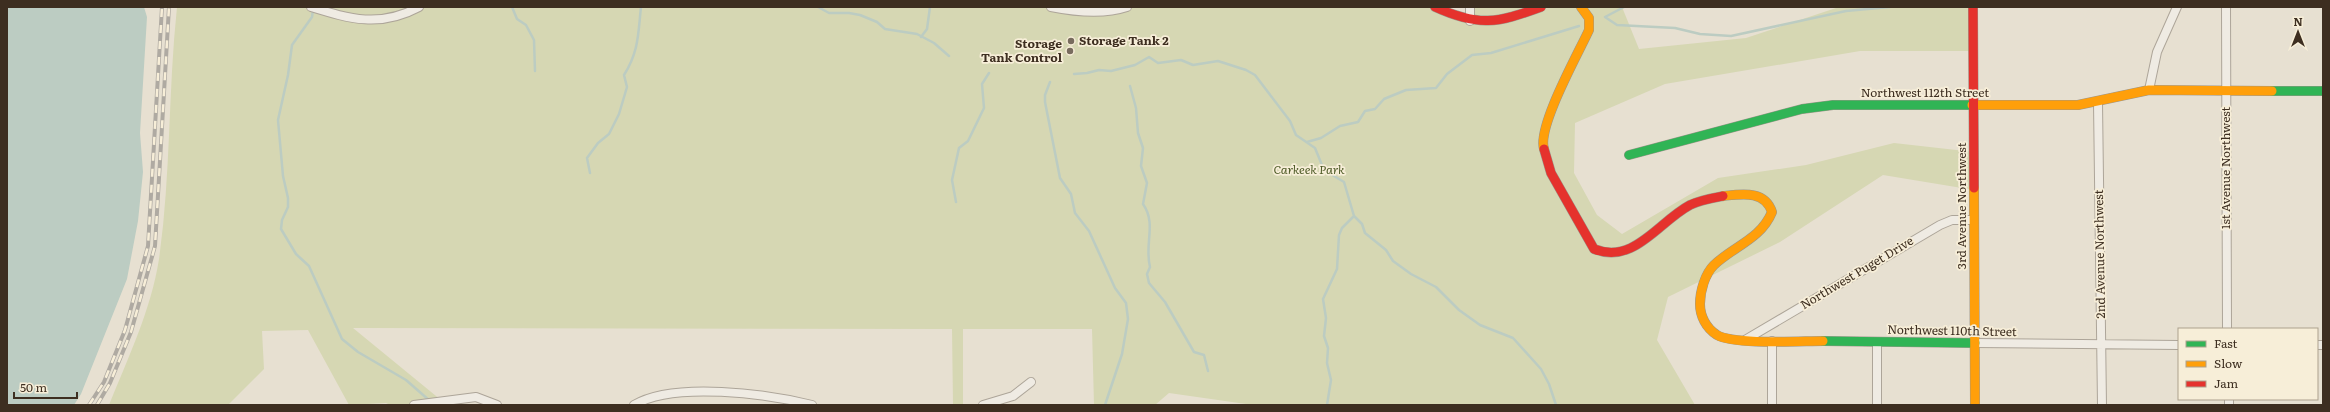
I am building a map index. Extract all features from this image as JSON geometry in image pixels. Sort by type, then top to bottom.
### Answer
[{"type":"street","points":[[311,7],[350,19],[381,20],[419,7]]},
{"type":"street","points":[[1051,7],[1068,11],[1096,12],[1127,7]]},
{"type":"street","points":[[1435,7],[1470,21],[1480,23],[1501,21],[1541,7]]},
{"type":"street","points":[[1470,7],[1470,21]]},
{"type":"street","name":"Northwest 110th Street","points":[[1581,7],[1589,18],[1589,30],[1550,114],[1543,135],[1543,146],[1551,173],[1594,249],[1608,255],[1622,253],[1642,241],[1690,205],[1714,198],[1750,195],[1762,198],[1769,205],[1771,216],[1768,223],[1754,238],[1715,264],[1703,286],[1700,309],[1703,320],[1709,330],[1724,339],[1772,341],[2178,345]]},
{"type":"street","name":"3rd Avenue Northwest","points":[[1973,7],[1975,405]]},
{"type":"street","points":[[2149,90],[2157,52],[2177,7]]},
{"type":"street","name":"1st Avenue Northwest","points":[[2226,7],[2227,328]]},
{"type":"street","name":"Northwest 112th Street","points":[[1629,155],[1802,109],[1825,106],[1974,104],[2078,105],[2098,103],[2122,95],[2149,90],[2323,91]]},
{"type":"street","name":"2nd Avenue Northwest","points":[[2098,103],[2102,405]]},
{"type":"street","name":"Northwest Puget Drive","points":[[1744,340],[1940,225],[1952,220],[1974,220]]},
{"type":"street","points":[[1772,341],[1772,405]]},
{"type":"street","points":[[1878,342],[1878,405]]},
{"type":"street","points":[[983,405],[1006,401],[1031,382]]},
{"type":"street","points":[[634,405],[659,395],[683,393],[762,394],[812,405]]},
{"type":"street","points":[[414,405],[451,399],[476,397],[497,405]]},
{"type":"green space","name":"Carkeek Park","points":[[177,7],[1435,7],[1470,21],[1470,7],[1622,7],[1639,49],[1746,38],[1839,7],[1973,7],[1974,51],[1860,51],[1665,84],[1575,123],[1574,173],[1597,215],[1622,234],[1718,178],[1806,165],[1894,143],[1974,152],[1974,190],[1883,175],[1780,242],[1668,297],[1657,340],[1695,405],[1253,405],[1169,393],[1155,405],[1094,405],[1092,329],[963,329],[963,405],[953,405],[952,329],[353,328],[447,405],[390,405],[386,403],[349,405],[308,330],[262,331],[264,369],[228,405],[109,405],[145,315],[159,259],[166,196],[172,70]]},
{"type":"shaded area","points":[[7,7],[144,7],[147,17],[140,133],[143,172],[138,221],[127,279],[81,394],[74,405],[7,405]]},
{"type":"waterway","points":[[512,7],[517,19],[526,25],[534,40],[535,71]]},
{"type":"waterway","points":[[590,173],[587,158],[598,143],[609,134],[619,114],[627,87],[624,75],[633,58],[637,42],[641,7]]},
{"type":"waterway","points":[[818,7],[829,13],[849,13],[860,15],[877,22],[885,29],[917,34],[934,43],[949,56]]},
{"type":"waterway","points":[[921,37],[927,29],[930,7]]},
{"type":"waterway","points":[[1624,7],[1605,17],[1617,25],[1675,28],[1700,34],[1731,36],[1846,11],[1890,7]]},
{"type":"waterway","points":[[313,10],[312,17],[292,45],[288,75],[278,120],[283,176],[288,198],[288,207],[282,220],[281,229],[296,254],[309,266],[342,339],[358,352],[406,380],[430,401]]},
{"type":"waterway","points":[[1307,142],[1321,138],[1340,126],[1358,122],[1365,111],[1375,109],[1384,99],[1406,90],[1436,88],[1447,74],[1472,55],[1491,53],[1579,26]]},
{"type":"waterway","points":[[1074,74],[1099,70],[1111,71],[1135,65],[1149,57],[1158,63],[1181,60],[1193,65],[1218,61],[1246,70],[1255,75],[1290,121],[1296,135],[1315,148],[1324,170],[1344,182],[1354,216],[1362,224],[1365,233],[1386,250],[1393,261],[1411,274],[1436,287],[1459,310],[1480,325],[1513,338],[1541,369],[1549,384],[1556,405]]},
{"type":"waterway","points":[[956,202],[952,180],[959,148],[968,141],[984,108],[982,84],[989,73]]},
{"type":"waterway","points":[[1050,82],[1045,95],[1045,102],[1060,178],[1071,194],[1075,213],[1089,231],[1115,288],[1126,303],[1128,319],[1122,354],[1105,405]]},
{"type":"waterway","points":[[1130,86],[1136,108],[1138,133],[1143,148],[1141,166],[1147,183],[1143,204],[1147,212],[1150,227],[1148,250],[1150,267],[1147,274],[1149,283],[1165,302],[1194,352],[1204,355],[1208,371]]},
{"type":"waterway","points":[[1327,405],[1331,380],[1327,363],[1328,348],[1324,336],[1326,318],[1323,299],[1337,269],[1339,235],[1342,228],[1354,216]]},
{"type":"railway","points":[[89,405],[104,382],[125,330],[148,246],[162,7]]},
{"type":"railway","points":[[97,405],[110,383],[131,332],[155,246],[169,7]]},
{"type":"traffic: fast","points":[[2272,91],[2323,91]]},
{"type":"traffic: fast","points":[[1629,155],[1802,109],[1833,105],[1972,105]]},
{"type":"traffic: fast","points":[[1823,341],[1975,343]]},
{"type":"traffic: slow","points":[[1544,149],[1543,139],[1552,108],[1589,30],[1589,18],[1581,7]]},
{"type":"traffic: slow","points":[[1972,105],[2078,105],[2149,90],[2272,91]]},
{"type":"traffic: slow","points":[[1974,188],[1975,405]]},
{"type":"traffic: slow","points":[[1723,196],[1745,194],[1752,195],[1764,200],[1769,205],[1772,212],[1767,221],[1754,236],[1722,258],[1708,273],[1702,288],[1700,304],[1702,317],[1707,325],[1717,335],[1738,340],[1768,342],[1823,341]]},
{"type":"traffic: jam","points":[[1435,7],[1464,18],[1476,20],[1512,17],[1541,7]]},
{"type":"traffic: jam","points":[[1973,7],[1974,188]]},
{"type":"traffic: jam","points":[[1544,149],[1551,173],[1594,249],[1608,252],[1621,251],[1634,247],[1678,212],[1690,205],[1702,200],[1723,196]]},
{"type":"place","name":"Storage Tank 2","points":[[1071,41]]},
{"type":"place","name":"Storage Tank Control","points":[[1070,51]]}]
